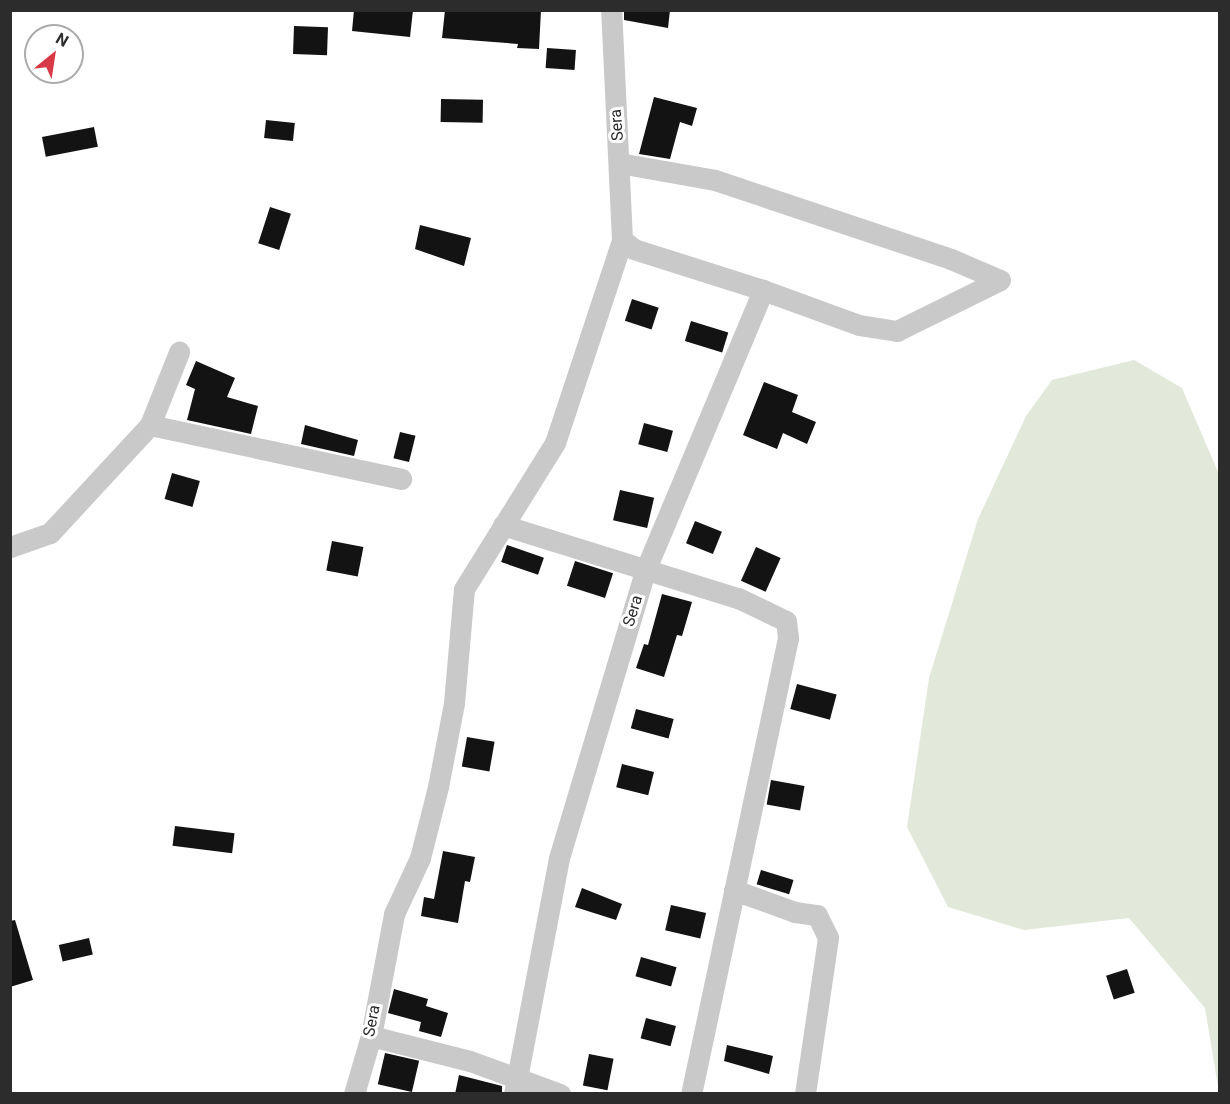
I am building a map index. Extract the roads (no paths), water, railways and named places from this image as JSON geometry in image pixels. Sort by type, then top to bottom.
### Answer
[{"type":"street","name":"Sera","points":[[354,1094],[371,1036],[394,914],[420,858],[438,787],[454,703],[464,589],[555,443],[622,240],[611,10]]},
{"type":"street","points":[[619,163],[715,180],[951,259],[1000,280],[897,331],[859,325],[763,290],[634,249],[622,240]]},
{"type":"street","name":"Sera","points":[[516,1086],[559,858],[645,571],[763,290]]},
{"type":"street","points":[[10,547],[50,533],[150,425],[179,352]]},
{"type":"street","points":[[150,425],[401,479]]},
{"type":"street","points":[[503,525],[645,571],[738,598],[786,621],[788,638],[691,1094]]},
{"type":"street","points":[[734,890],[795,912],[817,915],[828,938],[805,1094]]},
{"type":"street","points":[[371,1036],[470,1061],[516,1086],[560,1094]]}]
